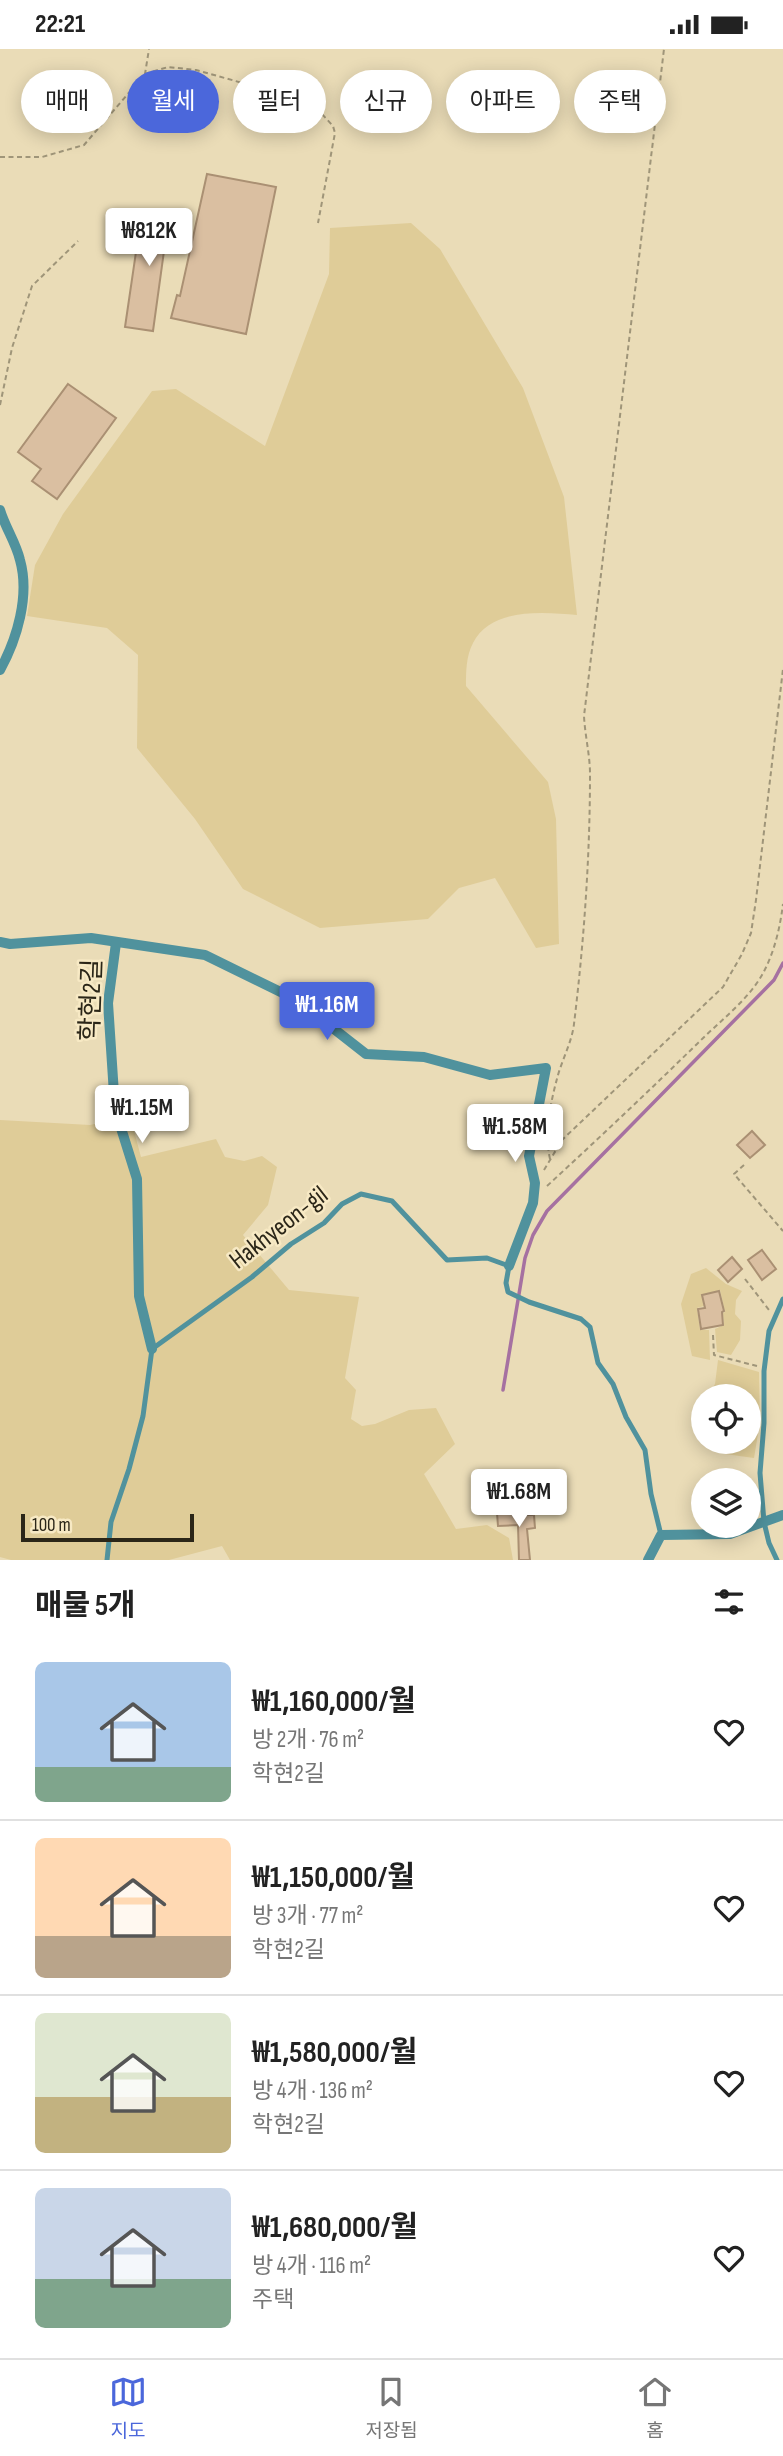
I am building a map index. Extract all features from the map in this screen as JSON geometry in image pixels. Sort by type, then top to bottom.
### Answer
[{"type":"street","points":[[0,510],[21,561],[23,590],[19,623],[0,670]]},
{"type":"street","points":[[0,942],[91,938],[116,943]]},
{"type":"street","name":"학현2길","points":[[152,1349],[139,1296],[137,1179],[115,1109],[108,1003],[116,943],[205,954],[297,1000],[366,1054],[424,1057],[490,1075],[546,1068],[529,1156],[535,1183],[533,1203],[509,1266]]},
{"type":"street","points":[[648,1560],[661,1535],[730,1534],[783,1515]]},
{"type":"lane","name":"Hakhyeon-gil","points":[[152,1349],[252,1277],[291,1244],[324,1223],[342,1204],[361,1194],[392,1201],[447,1260],[487,1258],[509,1266]]},
{"type":"lane","points":[[509,1266],[506,1283],[508,1292],[581,1319],[590,1327],[598,1363],[612,1384],[626,1417],[645,1450],[651,1494],[661,1535]]},
{"type":"lane","points":[[777,1560],[764,1522],[760,1473],[764,1369],[769,1331],[783,1299]]},
{"type":"lane","points":[[107,1560],[111,1522],[143,1416],[152,1349]]},
{"type":"path","points":[[146,70],[149,49]]},
{"type":"path","points":[[550,1159],[546,1144],[558,1075],[573,1028],[582,952],[590,771],[584,716],[664,49]]},
{"type":"path","points":[[158,70],[168,67],[196,70]]},
{"type":"path","points":[[219,76],[300,99],[321,113],[333,126],[335,133],[318,223]]},
{"type":"path","points":[[0,157],[42,157],[84,145],[127,95]]},
{"type":"path","points":[[0,405],[12,348],[32,286],[78,241]]},
{"type":"path","points":[[543,1175],[562,1140],[723,986],[742,954],[751,933],[756,900],[783,669]]},
{"type":"path","points":[[546,1187],[656,1085],[746,996],[761,976],[770,957],[781,922],[783,904]]},
{"type":"path","points":[[744,1165],[734,1174],[783,1231]]},
{"type":"path","points":[[745,1279],[774,1316]]},
{"type":"path","points":[[713,1335],[714,1355],[764,1369]]},
{"type":"shaded area","points":[[411,223],[440,249],[523,388],[564,497],[577,615],[519,614],[492,623],[481,631],[473,643],[466,681],[466,686],[548,782],[556,819],[559,944],[536,948],[495,878],[459,888],[428,919],[320,928],[243,889],[195,819],[137,748],[138,655],[107,628],[27,616],[35,565],[63,514],[152,391],[176,389],[265,446],[329,274],[330,228]]},
{"type":"shaded area","points":[[130,1116],[141,1157],[216,1139],[225,1157],[244,1161],[262,1156],[277,1167],[268,1205],[243,1235],[289,1290],[359,1297],[345,1378],[356,1390],[351,1419],[362,1426],[375,1424],[409,1410],[436,1408],[455,1444],[424,1474],[456,1529],[487,1525],[509,1538],[513,1560],[230,1560],[222,1546],[169,1560],[11,1560],[0,1557],[0,1120],[90,1125]]},
{"type":"shaded area","points":[[706,1268],[726,1284],[742,1291],[736,1300],[735,1314],[741,1321],[740,1340],[731,1355],[717,1352],[715,1329],[724,1325],[725,1312],[720,1290],[702,1295],[704,1306],[697,1308],[700,1330],[709,1330],[710,1360],[692,1356],[681,1304],[691,1274]]},
{"type":"shaded area","points":[[718,1360],[759,1372],[759,1384],[715,1384]]},
{"type":"shaded area","points":[[725,1454],[755,1454],[754,1458]]},
{"type":"building","points":[[207,174],[276,187],[246,334],[171,318],[177,295],[180,296]]},
{"type":"building","points":[[142,211],[178,217],[173,252],[164,251],[153,331],[125,327]]},
{"type":"building","points":[[68,384],[116,418],[57,499],[32,481],[41,469],[18,452]]},
{"type":"building","points":[[752,1131],[765,1145],[750,1158],[737,1145]]},
{"type":"building","points":[[762,1250],[776,1269],[762,1280],[748,1260]]},
{"type":"building","points":[[732,1257],[742,1269],[728,1282],[718,1270]]},
{"type":"building","points":[[719,1291],[724,1311],[723,1325],[701,1329],[698,1309],[705,1308],[702,1295]]},
{"type":"building","points":[[525,1506],[526,1515],[534,1515],[535,1528],[527,1529],[530,1560],[519,1560],[518,1525],[498,1526],[497,1513],[514,1512],[514,1516],[518,1516],[517,1507]]},
{"type":"waterway","points":[[503,1390],[525,1258],[533,1235],[547,1211],[774,980],[783,963]]}]
